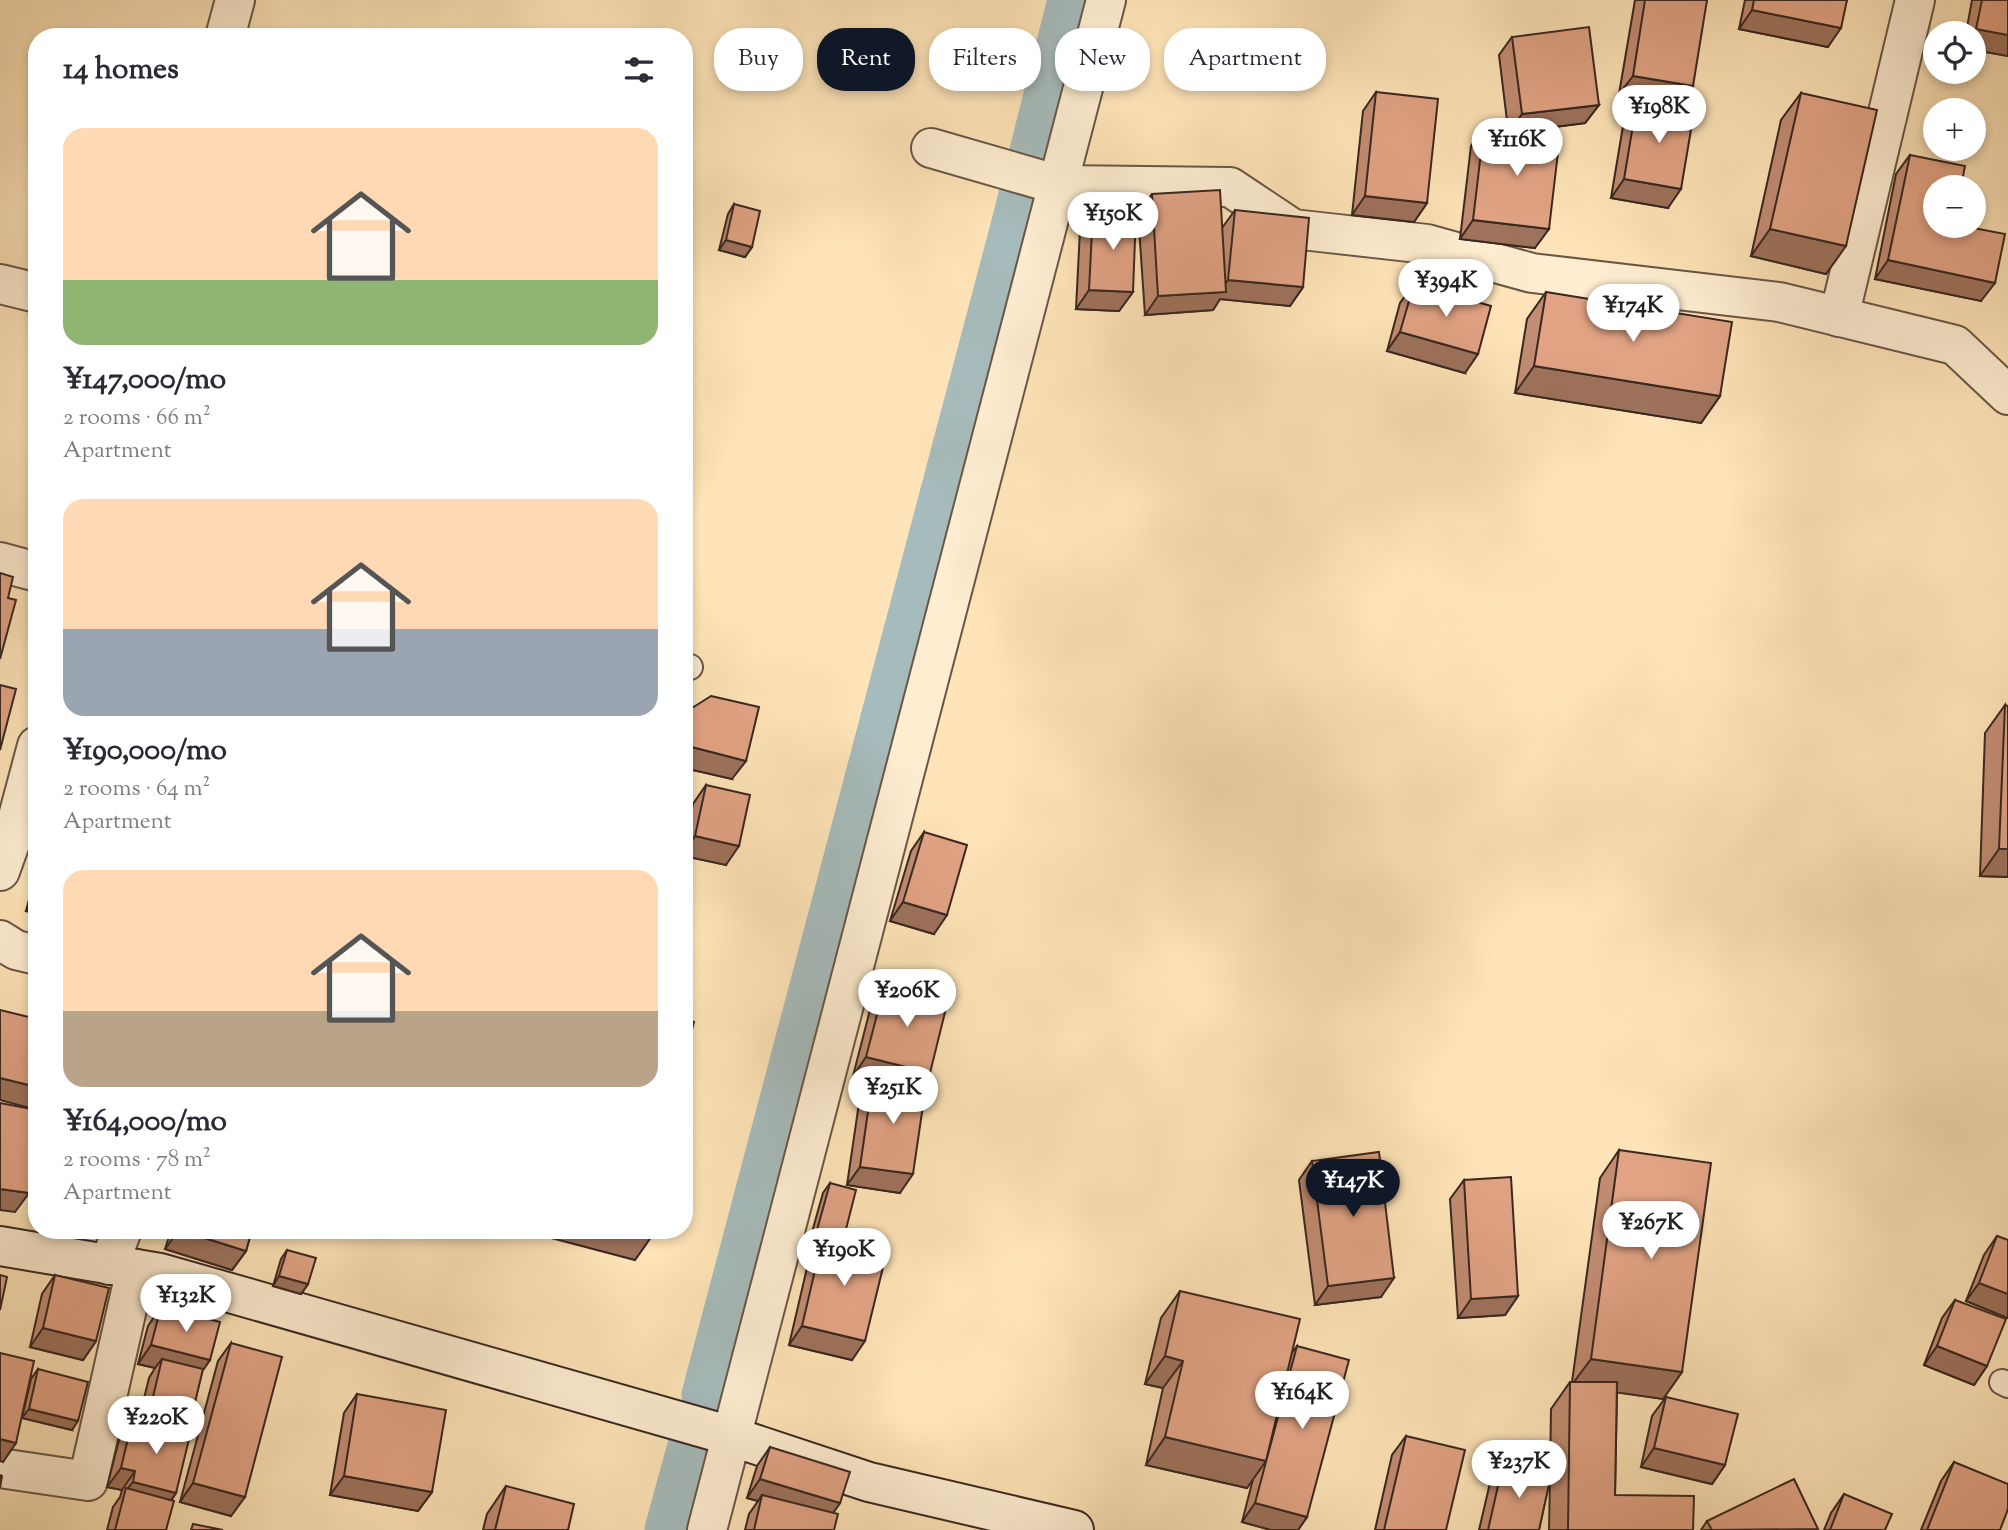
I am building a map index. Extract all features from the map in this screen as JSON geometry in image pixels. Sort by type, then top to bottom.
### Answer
[{"type":"street","points":[[227,28],[235,0]]},
{"type":"street","points":[[707,1530],[1107,0]]},
{"type":"street","points":[[1839,317],[1915,0]]},
{"type":"street","points":[[931,148],[1059,185],[1230,187],[1293,229],[1427,244],[1532,273],[1779,302],[1955,345],[2008,395]]},
{"type":"street","points":[[0,284],[28,291]]},
{"type":"street","points":[[0,562],[28,570]]},
{"type":"street","points":[[0,871],[7,830],[28,771]]},
{"type":"street","points":[[0,940],[16,950],[28,953]]},
{"type":"street","points":[[0,1247],[122,1255],[160,1273],[730,1436],[869,1482],[1074,1530]]},
{"type":"street","points":[[0,1468],[88,1481],[122,1255]]},
{"type":"building","points":[[1645,0],[1707,0],[1693,86],[1633,76]]},
{"type":"building","points":[[1754,0],[1847,0],[1841,28],[1752,10]]},
{"type":"building","points":[[1982,0],[2008,0],[2008,35],[1986,31],[1986,21],[1978,21]]},
{"type":"building","points":[[1589,27],[1599,105],[1522,114],[1512,37]]},
{"type":"building","points":[[1376,92],[1438,99],[1427,203],[1365,196]]},
{"type":"building","points":[[1801,93],[1877,110],[1846,246],[1770,229]]},
{"type":"building","points":[[1637,101],[1694,112],[1681,189],[1624,179]]},
{"type":"building","points":[[1484,127],[1560,135],[1549,229],[1473,220]]},
{"type":"building","points":[[1910,155],[1923,158],[1923,161],[1965,166],[1963,175],[1923,175],[1923,238],[1986,238],[1986,230],[2005,234],[1995,283],[1888,260]]},
{"type":"building","points":[[1220,190],[1226,292],[1158,296],[1152,194]]},
{"type":"building","points":[[734,204],[760,211],[752,247],[726,240]]},
{"type":"building","points":[[1235,210],[1309,218],[1303,287],[1228,280]]},
{"type":"building","points":[[1093,211],[1136,213],[1133,292],[1089,290]]},
{"type":"building","points":[[1414,284],[1491,306],[1478,354],[1400,332]]},
{"type":"building","points":[[1546,292],[1732,322],[1720,396],[1534,366]]},
{"type":"building","points":[[0,573],[13,577],[8,598],[16,600],[0,659]]},
{"type":"building","points":[[0,685],[16,689],[0,750]]},
{"type":"building","points":[[711,696],[759,707],[746,761],[693,747],[693,707]]},
{"type":"building","points":[[2005,705],[2008,706],[2008,849],[1999,849]]},
{"type":"building","points":[[706,785],[750,795],[739,846],[695,836]]},
{"type":"building","points":[[924,832],[967,845],[947,915],[903,902]]},
{"type":"building","points":[[885,984],[948,1000],[930,1073],[866,1057]]},
{"type":"building","points":[[0,1010],[28,1017],[28,1085],[0,1078]]},
{"type":"building","points":[[873,1077],[926,1085],[913,1174],[860,1167]]},
{"type":"building","points":[[0,1103],[28,1108],[28,1193],[0,1189]]},
{"type":"building","points":[[1619,1150],[1711,1163],[1682,1372],[1591,1359]]},
{"type":"building","points":[[1379,1152],[1394,1278],[1328,1286],[1312,1161]]},
{"type":"building","points":[[1511,1177],[1518,1296],[1471,1299],[1464,1180]]},
{"type":"building","points":[[830,1183],[856,1190],[844,1237],[817,1230]]},
{"type":"building","points":[[823,1236],[887,1251],[865,1341],[802,1326]]},
{"type":"building","points":[[1997,1236],[2008,1240],[2008,1294],[1979,1283]]},
{"type":"building","points":[[208,1239],[249,1239],[246,1251]]},
{"type":"building","points":[[287,1250],[316,1258],[308,1284],[279,1276]]},
{"type":"building","points":[[0,1275],[7,1277],[0,1310]]},
{"type":"building","points":[[55,1275],[109,1288],[96,1341],[43,1328]]},
{"type":"building","points":[[1180,1291],[1300,1319],[1266,1461],[1165,1437],[1183,1361],[1165,1356]]},
{"type":"building","points":[[1955,1300],[2006,1319],[1987,1366],[1937,1346]]},
{"type":"building","points":[[161,1307],[220,1322],[210,1360],[151,1345]]},
{"type":"building","points":[[231,1343],[282,1357],[245,1497],[193,1483]]},
{"type":"building","points":[[1297,1346],[1349,1360],[1307,1517],[1255,1503]]},
{"type":"building","points":[[0,1353],[34,1361],[16,1443],[0,1439]]},
{"type":"building","points":[[162,1359],[203,1369],[189,1427],[148,1418]]},
{"type":"building","points":[[38,1369],[88,1382],[78,1421],[29,1409]]},
{"type":"building","points":[[1570,1382],[1617,1382],[1615,1495],[1694,1496],[1693,1530],[1568,1530]]},
{"type":"building","points":[[357,1394],[446,1410],[432,1492],[344,1476]]},
{"type":"building","points":[[1666,1397],[1738,1414],[1725,1465],[1654,1448]]},
{"type":"building","points":[[132,1421],[190,1435],[176,1493],[133,1482],[135,1471],[121,1468]]},
{"type":"building","points":[[1406,1436],[1465,1450],[1446,1530],[1384,1530]]},
{"type":"building","points":[[770,1447],[850,1472],[840,1503],[760,1479]]},
{"type":"building","points":[[1954,1462],[2008,1484],[2008,1509],[2000,1530],[1927,1530]]},
{"type":"building","points":[[1503,1464],[1551,1475],[1539,1530],[1488,1530]]},
{"type":"building","points":[[1794,1479],[1818,1529],[1712,1530],[1707,1521]]},
{"type":"building","points":[[506,1486],[574,1504],[568,1530],[495,1530]]},
{"type":"building","points":[[126,1488],[174,1501],[166,1530],[115,1530]]},
{"type":"building","points":[[1844,1494],[1892,1514],[1885,1530],[1830,1530]]},
{"type":"building","points":[[762,1495],[838,1514],[834,1530],[754,1530]]},
{"type":"building","points":[[193,1524],[223,1530],[191,1530]]},
{"type":"waterway","points":[[705,1395],[1015,223],[1071,0]]},
{"type":"waterway","points":[[668,1530],[691,1446]]}]
